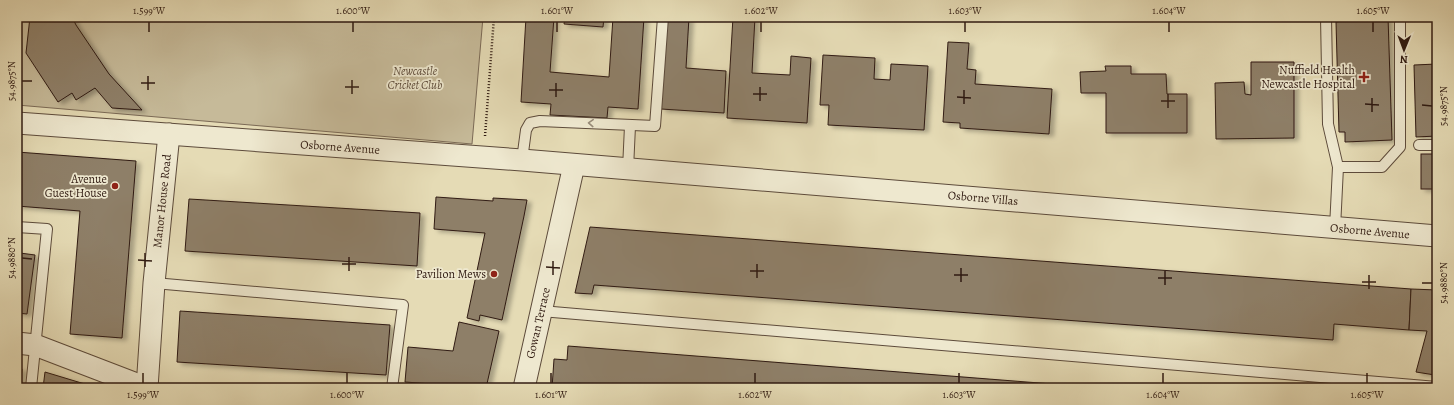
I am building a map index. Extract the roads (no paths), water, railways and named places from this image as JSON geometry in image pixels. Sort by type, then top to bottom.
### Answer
[{"type":"street","name":"Osborne Avenue","points":[[17,123],[522,160],[664,172]]},
{"type":"street","name":"Manor House Road","points":[[147,388],[154,283],[169,134]]},
{"type":"street","name":"Gowan Terrace","points":[[524,388],[574,165]]},
{"type":"street","name":"Osborne Villas","points":[[664,172],[1302,225]]},
{"type":"street","name":"Osborne Avenue","points":[[1302,225],[1437,236]]},
{"type":"street","points":[[26,344],[147,388]]},
{"type":"lane","points":[[522,160],[526,130],[530,123],[540,120],[630,126],[655,126],[663,17]]},
{"type":"lane","points":[[1326,17],[1328,124],[1338,167],[1335,228]]},
{"type":"lane","points":[[1338,167],[1382,167],[1400,147],[1400,17]]},
{"type":"lane","points":[[628,169],[630,126]]},
{"type":"lane","points":[[1419,145],[1437,145]]},
{"type":"lane","points":[[17,226],[47,229],[26,344],[31,388]]},
{"type":"lane","points":[[154,283],[403,305],[392,388]]},
{"type":"lane","points":[[541,311],[1437,387]]},
{"type":"place","name":"Nuffield Health Newcastle Hospital","points":[[1364,77]]},
{"type":"place","name":"Avenue Guest House","points":[[115,186]]},
{"type":"place","name":"Pavilion Mews","points":[[494,274]]},
{"type":"park label","name":"Newcastle Cricket Club","points":[[415,78]]}]
